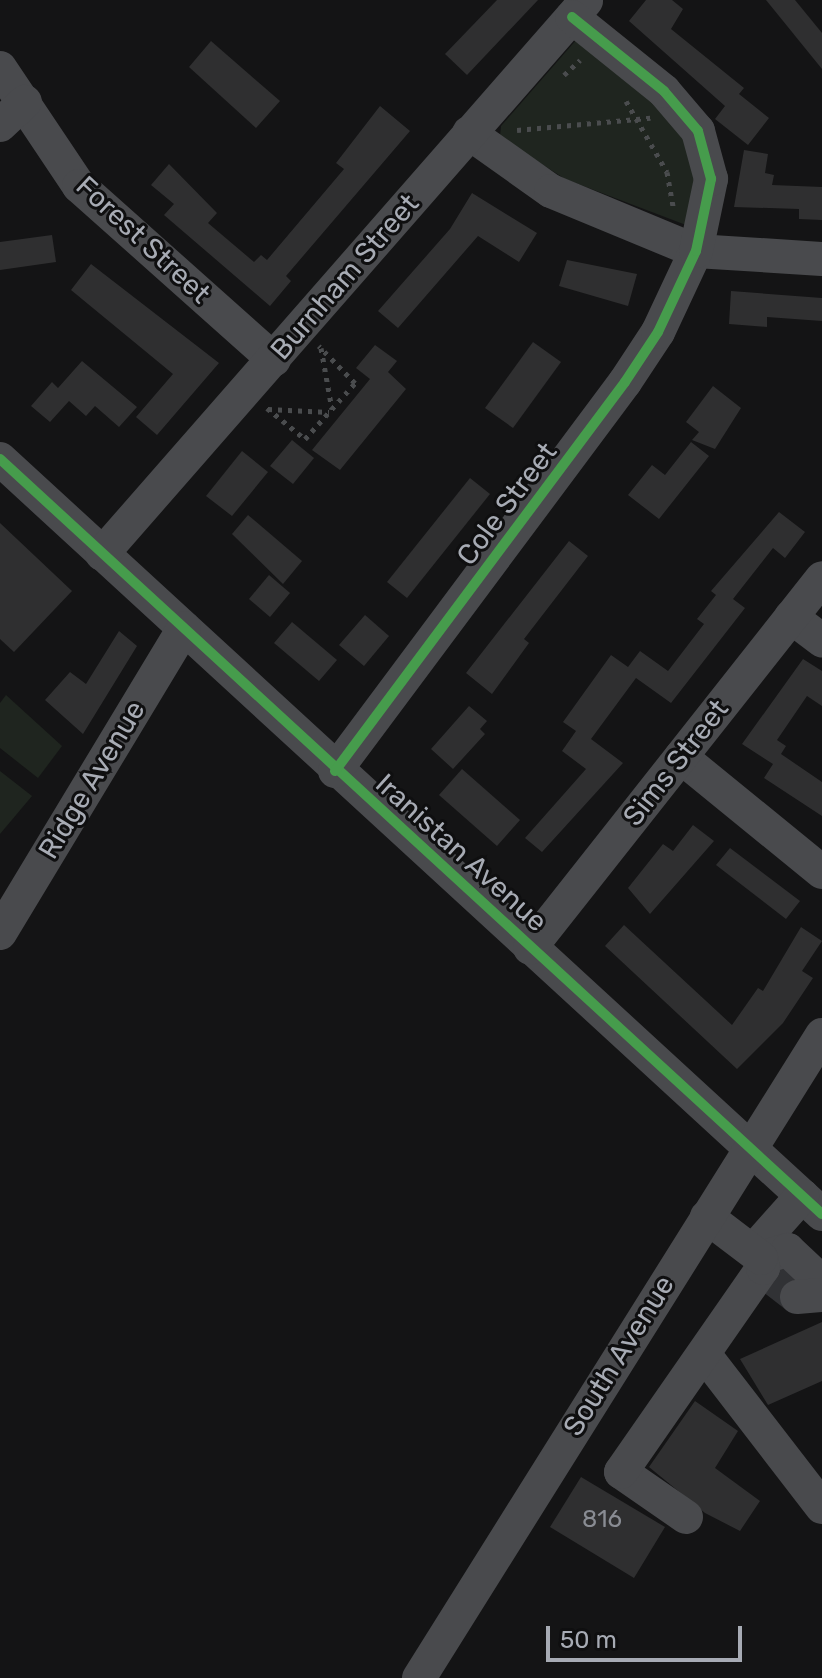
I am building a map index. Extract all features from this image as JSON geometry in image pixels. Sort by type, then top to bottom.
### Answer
[{"type":"street","points":[[574,15],[687,115]]},
{"type":"street","name":"Burnham Street","points":[[102,554],[258,399],[274,360],[311,338],[469,133],[574,15]]},
{"type":"street","name":"Forest Street","points":[[0,68],[79,186],[274,360]]},
{"type":"street","points":[[0,125],[25,102]]},
{"type":"street","name":"Cole Street","points":[[335,771],[625,382],[658,332],[696,251],[688,214],[709,167],[687,115]]},
{"type":"street","points":[[469,133],[551,191],[696,251],[822,259]]},
{"type":"street","name":"Iranistan Avenue","points":[[0,459],[335,771],[812,1205]]},
{"type":"street","name":"Sims Street","points":[[530,948],[822,578]]},
{"type":"street","points":[[791,617],[822,640]]},
{"type":"street","name":"Ridge Avenue","points":[[1,930],[184,628]]},
{"type":"street","points":[[681,757],[822,872]]},
{"type":"street","name":"South Avenue","points":[[419,1678],[749,1146],[822,1035]]},
{"type":"street","points":[[686,1517],[621,1472],[704,1354],[784,1276],[812,1205]]},
{"type":"street","points":[[707,1217],[784,1276]]},
{"type":"street","points":[[704,1354],[822,1507]]},
{"type":"path","points":[[574,15],[586,54],[592,60]]},
{"type":"path","points":[[558,81],[586,54]]},
{"type":"path","points":[[617,88],[638,119],[688,214]]},
{"type":"path","points":[[512,130],[687,115]]},
{"type":"path","points":[[512,130],[521,120]]},
{"type":"path","points":[[512,130],[522,140]]},
{"type":"path","points":[[657,205],[688,214]]},
{"type":"path","points":[[258,399],[303,439],[330,410],[356,378],[311,338]]},
{"type":"path","points":[[311,338],[330,410]]},
{"type":"path","points":[[258,399],[330,410]]},
{"type":"shaded area","points":[[577,39],[680,121],[699,162],[686,225],[565,179],[500,137],[501,126]]},
{"type":"shaded area","points":[[6,695],[62,746],[38,778],[0,748],[0,703]]},
{"type":"shaded area","points":[[0,771],[32,796],[0,834]]},
{"type":"building","points":[[497,0],[538,0],[467,75],[445,54]]},
{"type":"building","points":[[646,0],[672,0],[683,9],[671,29],[744,88],[739,94],[769,118],[748,145],[715,119],[725,106],[629,21]]},
{"type":"building","points":[[766,0],[795,0],[822,33],[822,69]]},
{"type":"building","points":[[211,41],[280,101],[256,128],[189,67]]},
{"type":"building","points":[[380,106],[410,131],[286,276],[291,281],[270,306],[164,215],[174,204],[151,185],[169,164],[217,213],[208,223],[254,262],[261,255],[267,260],[344,169],[336,163]]},
{"type":"building","points":[[744,150],[768,154],[765,173],[774,175],[772,185],[822,187],[822,220],[799,219],[799,209],[734,207]]},
{"type":"building","points":[[472,193],[537,233],[519,262],[478,236],[398,328],[378,311],[450,229]]},
{"type":"building","points":[[52,235],[56,262],[0,270],[0,242]]},
{"type":"building","points":[[567,260],[637,274],[628,306],[559,286]]},
{"type":"building","points":[[91,264],[219,363],[157,435],[136,417],[173,374],[71,290]]},
{"type":"building","points":[[731,291],[822,298],[822,321],[767,317],[767,327],[729,324]]},
{"type":"building","points":[[533,342],[561,362],[513,428],[485,408]]},
{"type":"building","points":[[375,345],[397,361],[388,372],[406,389],[340,470],[312,450],[370,379],[356,368]]},
{"type":"building","points":[[82,361],[137,407],[119,427],[95,406],[86,416],[69,401],[50,422],[31,406],[52,382],[58,388]]},
{"type":"building","points":[[713,386],[741,408],[715,449],[692,440],[699,432],[686,422]]},
{"type":"building","points":[[292,440],[314,458],[293,484],[270,466]]},
{"type":"building","points":[[691,442],[709,456],[659,519],[628,495],[652,465],[665,475]]},
{"type":"building","points":[[242,451],[268,472],[232,516],[206,496]]},
{"type":"building","points":[[470,478],[490,494],[407,598],[387,582]]},
{"type":"building","points":[[779,512],[805,532],[785,558],[773,548],[733,599],[745,608],[671,703],[636,678],[591,739],[623,763],[542,852],[525,838],[586,769],[562,751],[576,731],[563,722],[611,655],[628,667],[640,651],[668,671],[704,624],[697,619],[716,595],[711,591]]},
{"type":"building","points":[[248,515],[302,561],[283,584],[232,534]]},
{"type":"building","points":[[0,523],[72,591],[14,652],[0,639]]},
{"type":"building","points":[[569,541],[588,556],[524,639],[529,643],[492,694],[466,673]]},
{"type":"building","points":[[269,575],[290,593],[270,617],[249,599]]},
{"type":"building","points":[[365,615],[389,636],[364,666],[339,645]]},
{"type":"building","points":[[292,622],[337,660],[319,681],[274,643]]},
{"type":"building","points":[[119,631],[137,646],[83,734],[45,700],[70,672],[86,684]]},
{"type":"building","points":[[803,659],[822,671],[822,706],[807,696],[777,740],[786,746],[781,754],[822,782],[822,816],[764,778],[773,764],[742,744]]},
{"type":"building","points":[[469,706],[487,721],[480,729],[485,734],[453,769],[431,749]]},
{"type":"building","points":[[462,769],[520,820],[497,846],[439,795]]},
{"type":"building","points":[[693,825],[714,841],[650,914],[628,888],[663,844],[673,851]]},
{"type":"building","points":[[730,848],[800,901],[786,919],[716,865]]},
{"type":"building","points":[[624,925],[732,1025],[758,988],[763,991],[801,927],[822,941],[802,971],[813,978],[783,1023],[737,1069],[605,946]]},
{"type":"building","points":[[822,1322],[822,1381],[768,1405],[740,1359]]},
{"type":"building","points":[[695,1401],[738,1431],[715,1468],[760,1501],[740,1531],[705,1513],[649,1467]]},
{"type":"building","points":[[581,1477],[665,1527],[634,1578],[550,1527]]},
{"type":"tunnel","points":[[773,1278],[797,1297]]},
{"type":"cycle path","points":[[335,771],[625,382],[658,332],[696,251],[711,179],[698,131],[664,91],[572,17]]},
{"type":"cycle path","points":[[0,459],[822,1214]]}]
